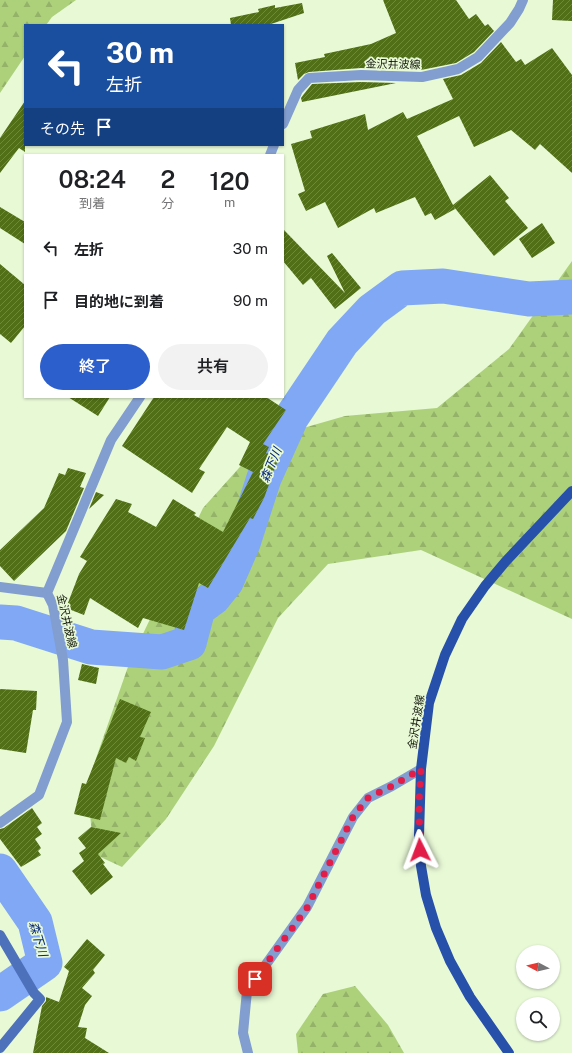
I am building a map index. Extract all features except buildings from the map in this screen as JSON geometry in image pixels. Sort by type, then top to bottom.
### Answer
[{"type":"main road","name":"金沢井波線","points":[[509,1053],[470,997],[450,961],[436,928],[426,896],[421,866],[419,835],[421,769],[430,703],[445,655],[462,619],[485,586],[506,561],[570,497]]},
{"type":"main road","points":[[0,935],[34,993],[40,999],[0,1048]]},
{"type":"street","name":"金沢井波線","points":[[284,122],[298,90],[308,78],[361,75],[422,77],[458,69],[478,57],[510,23],[523,0]]},
{"type":"street","name":"金沢井波線","points":[[0,823],[39,795],[67,722],[63,660],[53,605],[47,593],[111,440],[139,398]]},
{"type":"street","points":[[0,587],[47,593]]},
{"type":"street","points":[[248,1053],[243,1033],[247,991],[307,908],[353,817],[368,798],[421,769]]},
{"type":"green space","points":[[0,0],[76,0],[52,17],[47,24],[24,24],[24,57],[0,93]]},
{"type":"green space","points":[[572,261],[572,619],[421,550],[328,564],[278,618],[214,746],[166,819],[122,867],[94,854],[87,784],[130,661],[203,508],[265,439],[345,416],[437,408],[509,349]]},
{"type":"green space","points":[[355,986],[388,1025],[404,1053],[298,1053],[296,1034],[323,994]]},
{"type":"waterway","name":"森下川","points":[[0,622],[16,623],[91,647],[162,652],[189,643],[198,609],[213,598],[226,582],[243,543],[264,478],[291,418],[342,342],[372,310],[402,288],[443,286],[529,299],[572,297]]},
{"type":"waterway","name":"森下川","points":[[0,871],[35,922],[45,963],[0,994]]},
{"type":"route","points":[[255,979],[307,908],[353,817],[368,798],[421,769],[419,803],[420,850]]}]
